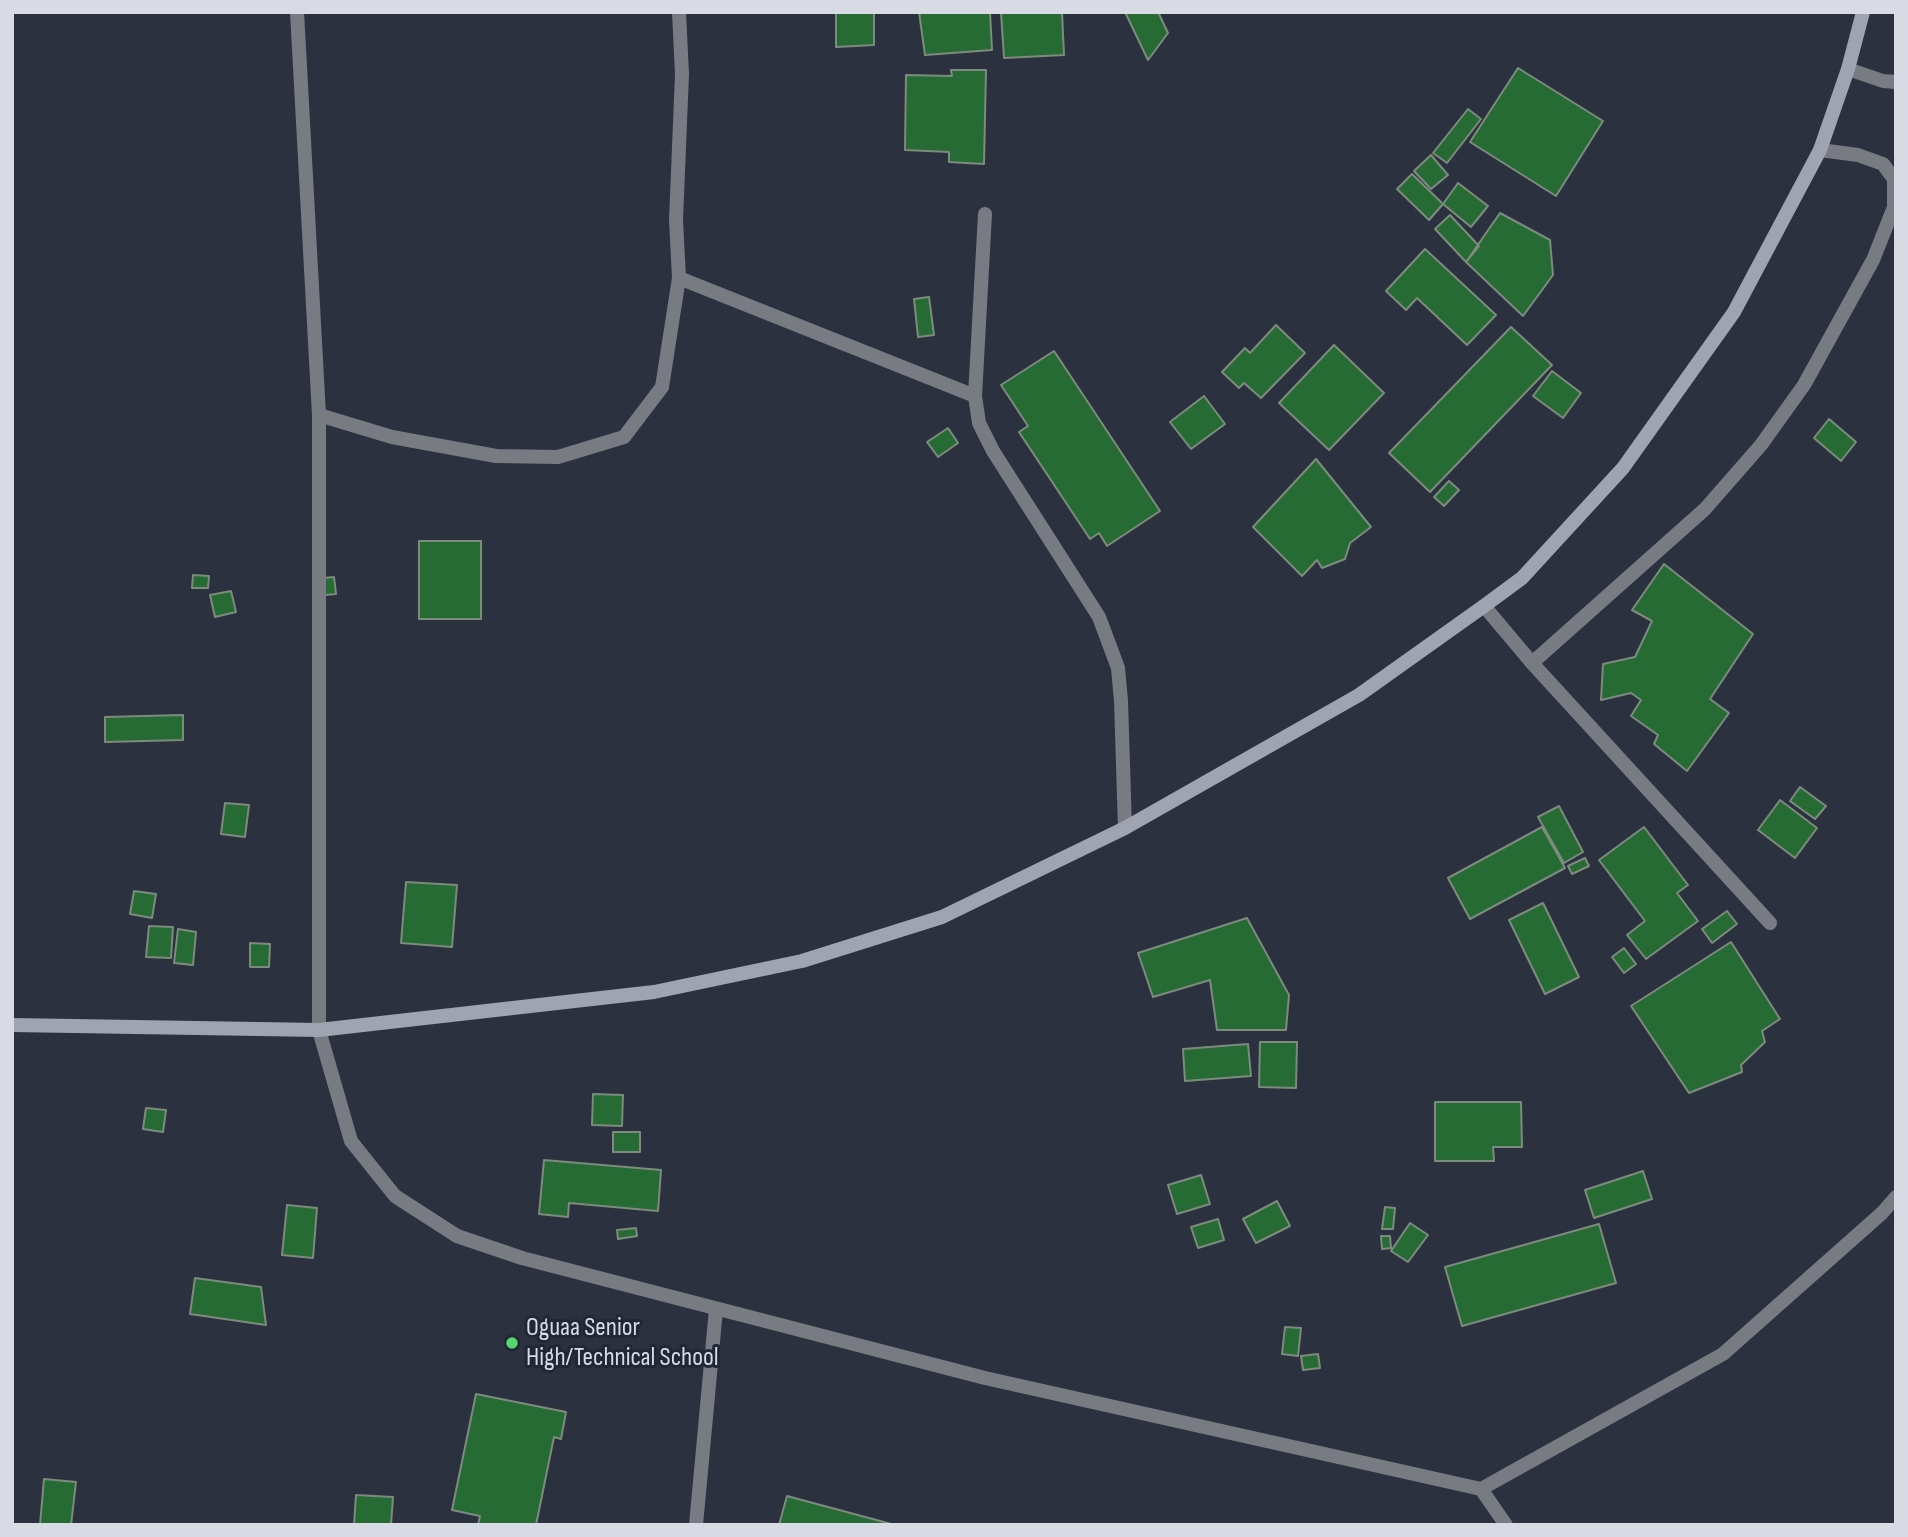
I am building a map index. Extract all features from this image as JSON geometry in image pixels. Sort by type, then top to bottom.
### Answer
[{"type":"street","points":[[297,12],[319,415],[319,1031],[351,1141],[395,1196],[457,1236],[522,1258],[985,1378],[1481,1489],[1723,1354],[1882,1213],[1896,1197]]},
{"type":"street","points":[[319,415],[392,437],[496,456],[558,457],[624,438],[662,387],[679,278],[676,220],[682,74],[679,12]]},
{"type":"street","points":[[12,1025],[319,1031],[653,992],[802,961],[942,917],[1125,828],[1359,695],[1484,606],[1522,578],[1623,468],[1734,313],[1820,150],[1848,69],[1863,12]]},
{"type":"street","points":[[1848,69],[1884,81],[1896,82]]},
{"type":"street","points":[[1532,663],[1704,509],[1761,445],[1804,385],[1873,260],[1894,207],[1894,179],[1883,164],[1858,155],[1820,150]]},
{"type":"street","points":[[985,214],[975,396],[979,424],[1099,617],[1118,668],[1125,828]]},
{"type":"street","points":[[679,278],[975,396]]},
{"type":"street","points":[[1484,606],[1532,663],[1770,923]]},
{"type":"street","points":[[696,1525],[716,1309]]},
{"type":"street","points":[[1481,1489],[1506,1525]]},
{"type":"building","points":[[836,12],[874,12],[874,45],[836,47]]},
{"type":"building","points":[[919,12],[990,12],[992,50],[925,55]]},
{"type":"building","points":[[1001,12],[1062,12],[1064,55],[1004,58]]},
{"type":"building","points":[[1125,12],[1158,12],[1168,33],[1148,60]]},
{"type":"building","points":[[1518,68],[1603,121],[1556,196],[1470,142]]},
{"type":"building","points":[[951,70],[986,70],[984,164],[949,162],[949,152],[905,150],[906,75],[952,76]]},
{"type":"building","points":[[1468,109],[1481,119],[1447,163],[1433,153]]},
{"type":"building","points":[[1431,155],[1448,175],[1431,189],[1414,171]]},
{"type":"building","points":[[1412,174],[1443,204],[1429,220],[1397,189]]},
{"type":"building","points":[[1458,183],[1488,206],[1471,227],[1443,204]]},
{"type":"building","points":[[1500,213],[1550,240],[1553,275],[1523,316],[1466,262]]},
{"type":"building","points":[[1450,215],[1479,246],[1466,262],[1435,229]]},
{"type":"building","points":[[1425,249],[1496,315],[1467,345],[1417,298],[1406,310],[1386,291]]},
{"type":"building","points":[[929,297],[934,335],[918,337],[914,299]]},
{"type":"building","points":[[1276,325],[1305,353],[1261,398],[1244,383],[1239,388],[1222,372],[1245,348],[1250,353]]},
{"type":"building","points":[[1511,327],[1552,365],[1430,492],[1389,453]]},
{"type":"building","points":[[1334,345],[1384,393],[1329,450],[1279,403]]},
{"type":"building","points":[[1054,351],[1160,511],[1107,546],[1099,533],[1090,539],[1019,432],[1028,426],[1001,385]]},
{"type":"building","points":[[1552,371],[1581,393],[1563,418],[1533,396]]},
{"type":"building","points":[[1204,396],[1225,424],[1191,449],[1170,422]]},
{"type":"building","points":[[1829,419],[1856,442],[1841,461],[1814,438]]},
{"type":"building","points":[[948,428],[958,443],[938,457],[927,442]]},
{"type":"building","points":[[1316,459],[1371,527],[1350,543],[1345,559],[1322,568],[1317,560],[1302,576],[1253,527]]},
{"type":"building","points":[[1449,481],[1459,490],[1444,506],[1434,497]]},
{"type":"building","points":[[419,541],[481,541],[481,619],[419,619]]},
{"type":"building","points":[[1664,564],[1753,634],[1710,699],[1729,713],[1687,771],[1654,744],[1658,735],[1631,716],[1641,700],[1631,693],[1601,700],[1603,664],[1635,657],[1652,621],[1632,610]]},
{"type":"building","points":[[193,575],[209,576],[208,588],[192,588]]},
{"type":"building","points":[[334,577],[336,594],[325,595],[323,578]]},
{"type":"building","points":[[231,591],[236,612],[215,617],[210,595]]},
{"type":"building","points":[[183,715],[183,740],[105,742],[105,717]]},
{"type":"building","points":[[1800,787],[1826,806],[1815,819],[1790,801]]},
{"type":"building","points":[[1780,800],[1817,828],[1795,858],[1758,830]]},
{"type":"building","points":[[225,803],[249,805],[245,837],[221,834]]},
{"type":"building","points":[[1559,806],[1583,852],[1564,863],[1538,817]]},
{"type":"building","points":[[1542,827],[1565,868],[1470,919],[1448,878]]},
{"type":"building","points":[[1644,827],[1688,885],[1677,893],[1698,921],[1646,959],[1627,935],[1645,921],[1599,860]]},
{"type":"building","points":[[1585,858],[1589,866],[1572,874],[1568,866]]},
{"type":"building","points":[[406,882],[457,885],[452,947],[401,943]]},
{"type":"building","points":[[134,891],[156,894],[152,918],[130,914]]},
{"type":"building","points":[[1543,903],[1579,977],[1545,994],[1509,920]]},
{"type":"building","points":[[1727,911],[1737,924],[1712,943],[1702,929]]},
{"type":"building","points":[[1247,918],[1289,995],[1286,1030],[1217,1030],[1210,980],[1153,997],[1138,953]]},
{"type":"building","points":[[149,926],[173,927],[171,958],[146,957]]},
{"type":"building","points":[[178,929],[196,932],[193,965],[174,963]]},
{"type":"building","points":[[1731,942],[1780,1019],[1762,1031],[1765,1042],[1741,1065],[1742,1072],[1689,1093],[1631,1006]]},
{"type":"building","points":[[250,943],[270,944],[269,967],[250,967]]},
{"type":"building","points":[[1624,948],[1636,964],[1624,973],[1612,957]]},
{"type":"building","points":[[1260,1042],[1297,1042],[1296,1088],[1259,1087]]},
{"type":"building","points":[[1248,1044],[1251,1076],[1185,1081],[1183,1049]]},
{"type":"building","points":[[593,1094],[623,1095],[622,1126],[592,1125]]},
{"type":"building","points":[[1435,1102],[1521,1102],[1522,1147],[1493,1147],[1494,1161],[1435,1161]]},
{"type":"building","points":[[146,1108],[166,1110],[163,1132],[143,1129]]},
{"type":"building","points":[[613,1132],[640,1132],[640,1152],[613,1152]]},
{"type":"building","points":[[544,1160],[661,1170],[658,1211],[569,1203],[568,1217],[539,1214]]},
{"type":"building","points":[[1643,1171],[1652,1199],[1594,1218],[1585,1190]]},
{"type":"building","points":[[1201,1175],[1210,1204],[1177,1214],[1168,1185]]},
{"type":"building","points":[[1277,1201],[1290,1226],[1256,1243],[1243,1219]]},
{"type":"building","points":[[287,1205],[317,1208],[313,1258],[282,1255]]},
{"type":"building","points":[[1385,1207],[1395,1208],[1393,1229],[1382,1229]]},
{"type":"building","points":[[1218,1219],[1224,1240],[1198,1248],[1191,1227]]},
{"type":"building","points":[[1410,1223],[1428,1235],[1408,1262],[1391,1251]]},
{"type":"building","points":[[1599,1224],[1616,1283],[1462,1326],[1445,1267]]},
{"type":"building","points":[[636,1228],[637,1236],[618,1239],[617,1230]]},
{"type":"building","points":[[1381,1236],[1390,1236],[1391,1248],[1382,1249]]},
{"type":"building","points":[[195,1278],[261,1287],[266,1325],[190,1314]]},
{"type":"building","points":[[1285,1327],[1301,1328],[1298,1356],[1282,1354]]},
{"type":"building","points":[[1318,1354],[1320,1368],[1303,1370],[1301,1356]]},
{"type":"building","points":[[476,1394],[566,1412],[561,1439],[554,1437],[536,1525],[478,1525],[480,1516],[452,1510]]},
{"type":"building","points":[[44,1479],[76,1482],[71,1525],[40,1525]]},
{"type":"building","points":[[356,1495],[393,1497],[391,1525],[354,1525]]},
{"type":"building","points":[[787,1496],[895,1525],[779,1525]]},
{"type":"place","name":"Oguaa Senior High/Technical School","points":[[512,1343]]}]
